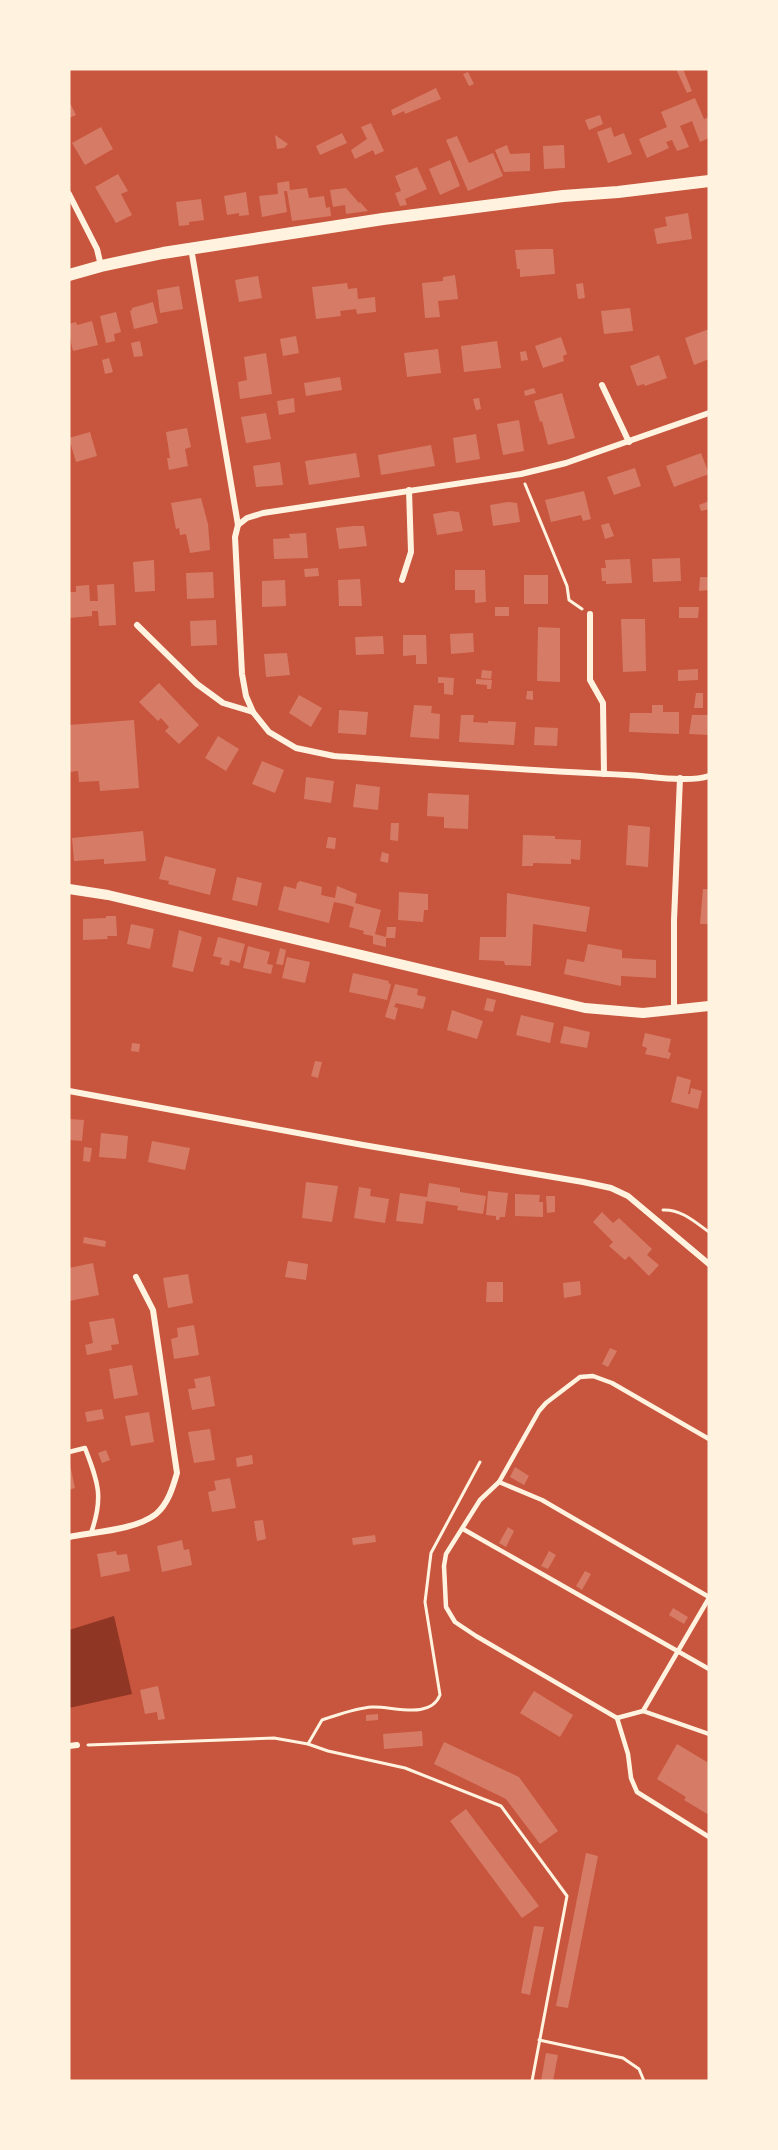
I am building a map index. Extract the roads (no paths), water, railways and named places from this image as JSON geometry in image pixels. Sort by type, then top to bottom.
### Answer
[{"type":"main road","points":[[69,275],[101,266],[191,248],[383,219],[563,196],[709,181]]},
{"type":"street","points":[[69,194],[97,249],[101,266]]},
{"type":"street","points":[[191,248],[238,525],[235,537],[242,674],[246,696],[253,712],[269,732],[296,748],[334,756],[604,774],[680,778],[709,776]]},
{"type":"street","points":[[602,385],[629,442]]},
{"type":"street","points":[[238,525],[247,518],[263,513],[521,474],[566,463],[709,413]]},
{"type":"street","points":[[402,580],[411,552],[409,490]]},
{"type":"street","points":[[590,614],[590,680],[603,703],[604,774]]},
{"type":"street","points":[[137,625],[196,684],[223,703],[253,712]]},
{"type":"street","points":[[674,1010],[674,920],[680,778]]},
{"type":"street","points":[[69,889],[108,895],[585,1008],[643,1013],[709,1006]]},
{"type":"street","points":[[69,1091],[611,1188],[628,1196],[709,1264]]},
{"type":"street","points":[[69,1537],[136,1524],[156,1514],[171,1494],[177,1473],[153,1310],[136,1277]]},
{"type":"street","points":[[69,1746],[77,1745]]},
{"type":"lane","points":[[709,1439],[612,1383],[593,1376],[580,1377],[539,1411],[499,1482],[480,1500],[446,1554],[444,1566],[446,1607],[455,1622],[617,1718],[628,1754],[630,1778],[637,1792],[709,1837]]},
{"type":"lane","points":[[69,1452],[85,1448],[96,1477],[99,1494],[97,1517],[91,1533]]},
{"type":"lane","points":[[499,1482],[542,1500],[709,1597],[643,1711]]},
{"type":"lane","points":[[463,1529],[709,1669]]},
{"type":"lane","points":[[617,1718],[643,1711],[709,1734]]}]
